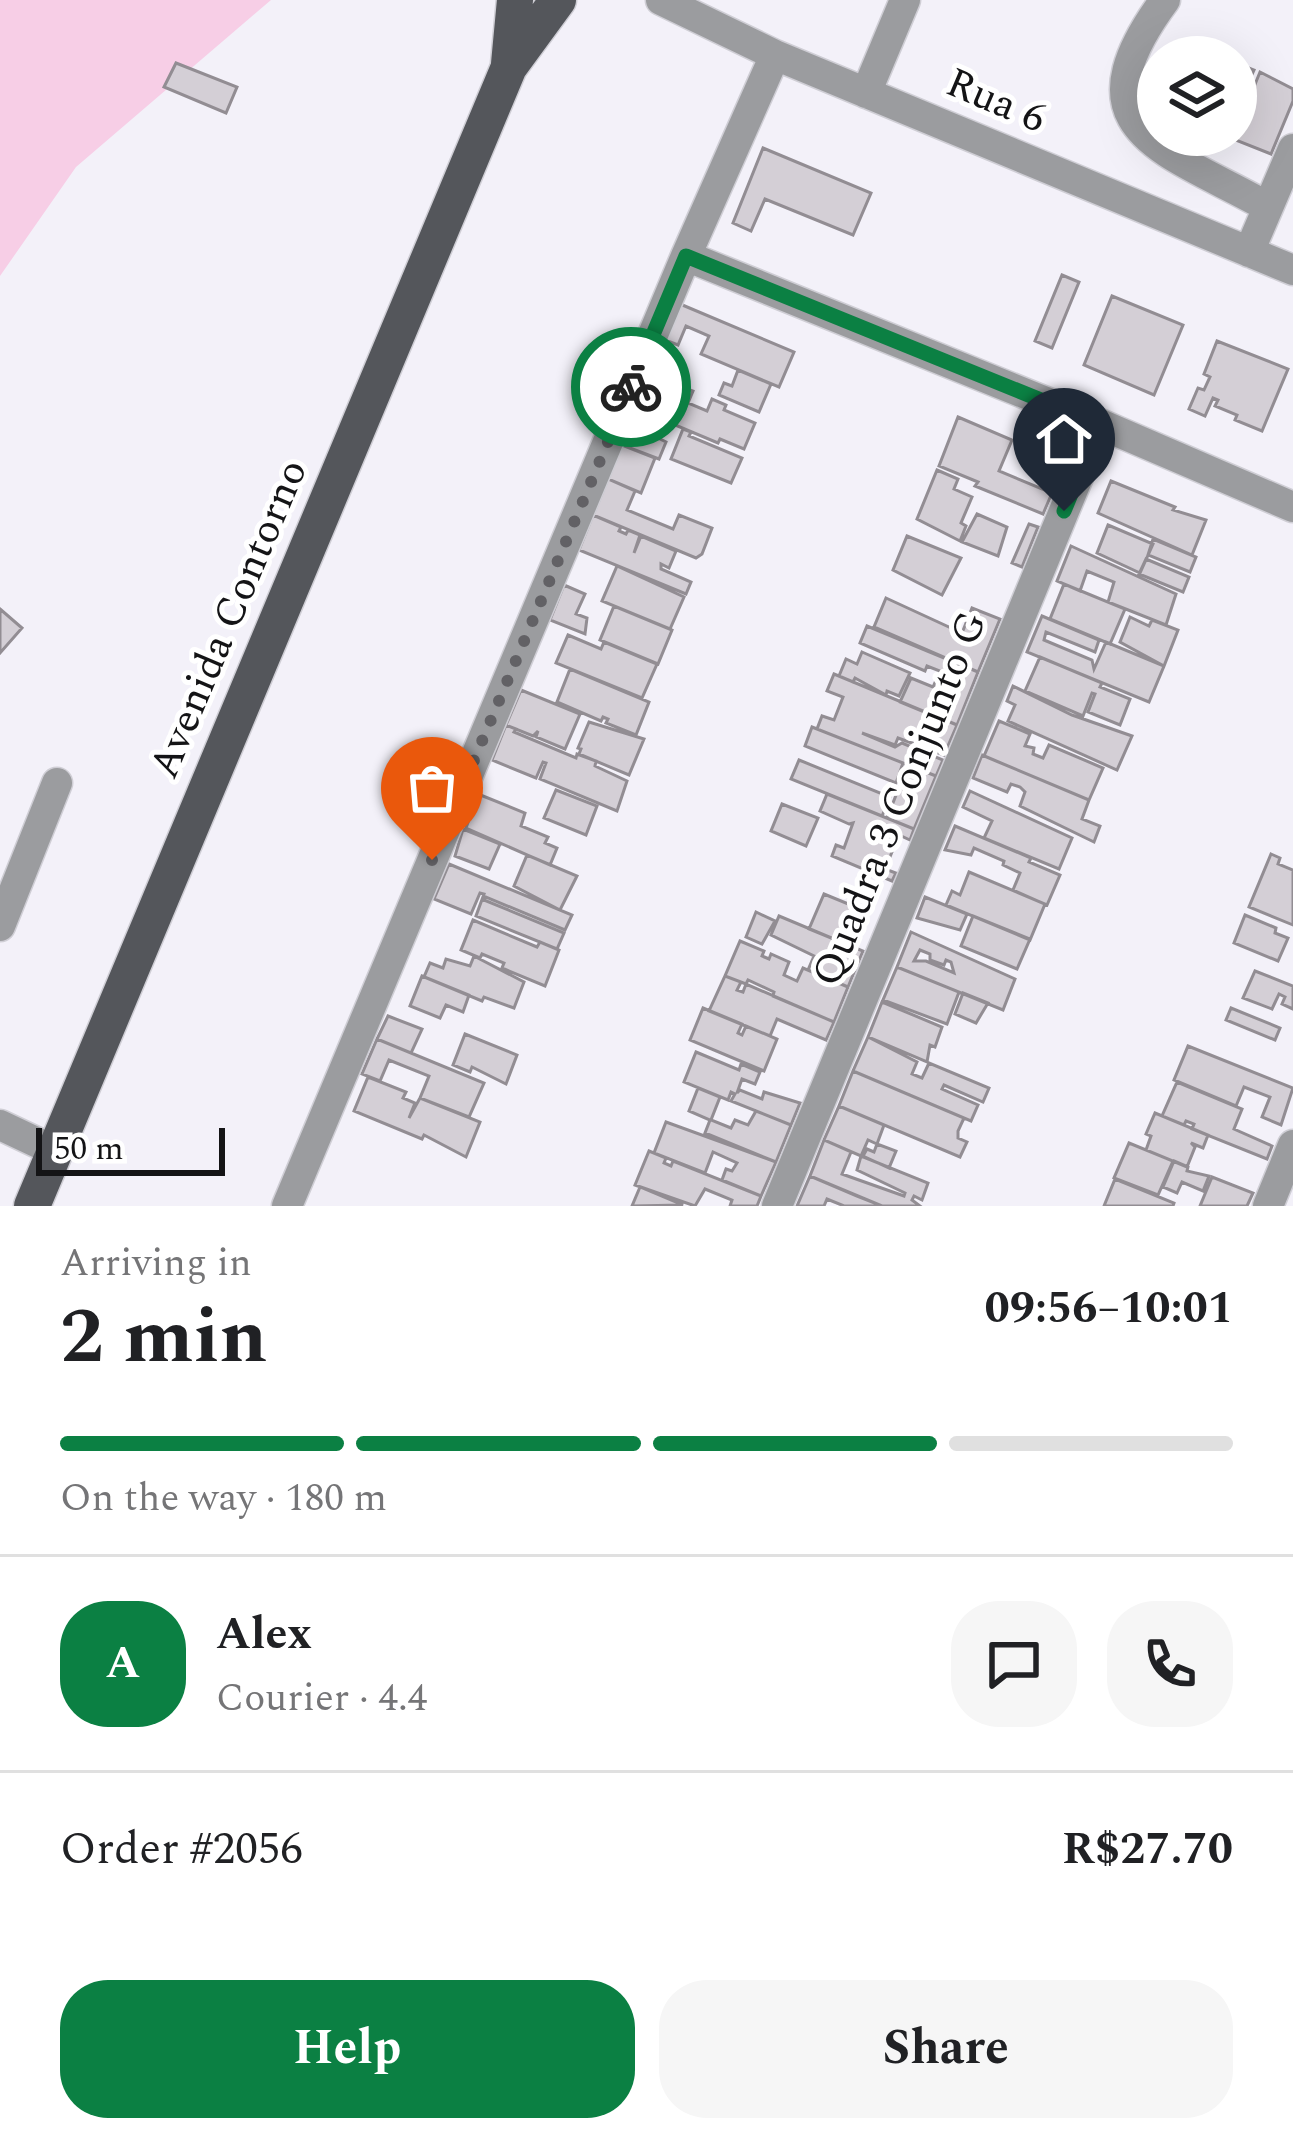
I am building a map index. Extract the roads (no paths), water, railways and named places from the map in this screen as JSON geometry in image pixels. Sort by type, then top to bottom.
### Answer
[{"type":"main road","points":[[509,67],[515,0]]},
{"type":"main road","points":[[540,0],[555,0]]},
{"type":"main road","points":[[509,67],[555,0]]},
{"type":"main road","name":"Avenida Contorno","points":[[32,1206],[509,67]]},
{"type":"street","name":"Rua 6","points":[[636,0],[665,3],[775,55],[1293,270]]},
{"type":"street","points":[[866,93],[905,0]]},
{"type":"street","points":[[1165,0],[1138,40],[1124,73],[1125,106],[1143,137],[1268,208]]},
{"type":"street","points":[[287,1206],[775,55]]},
{"type":"street","points":[[1249,252],[1293,149]]},
{"type":"street","points":[[686,256],[1293,507]]},
{"type":"street","name":"Quadra 3 Conjunto G","points":[[777,1206],[1100,424]]},
{"type":"street","points":[[0,926],[57,783]]},
{"type":"street","points":[[0,1125],[55,1151]]},
{"type":"street","points":[[1268,1206],[1293,1145]]}]
